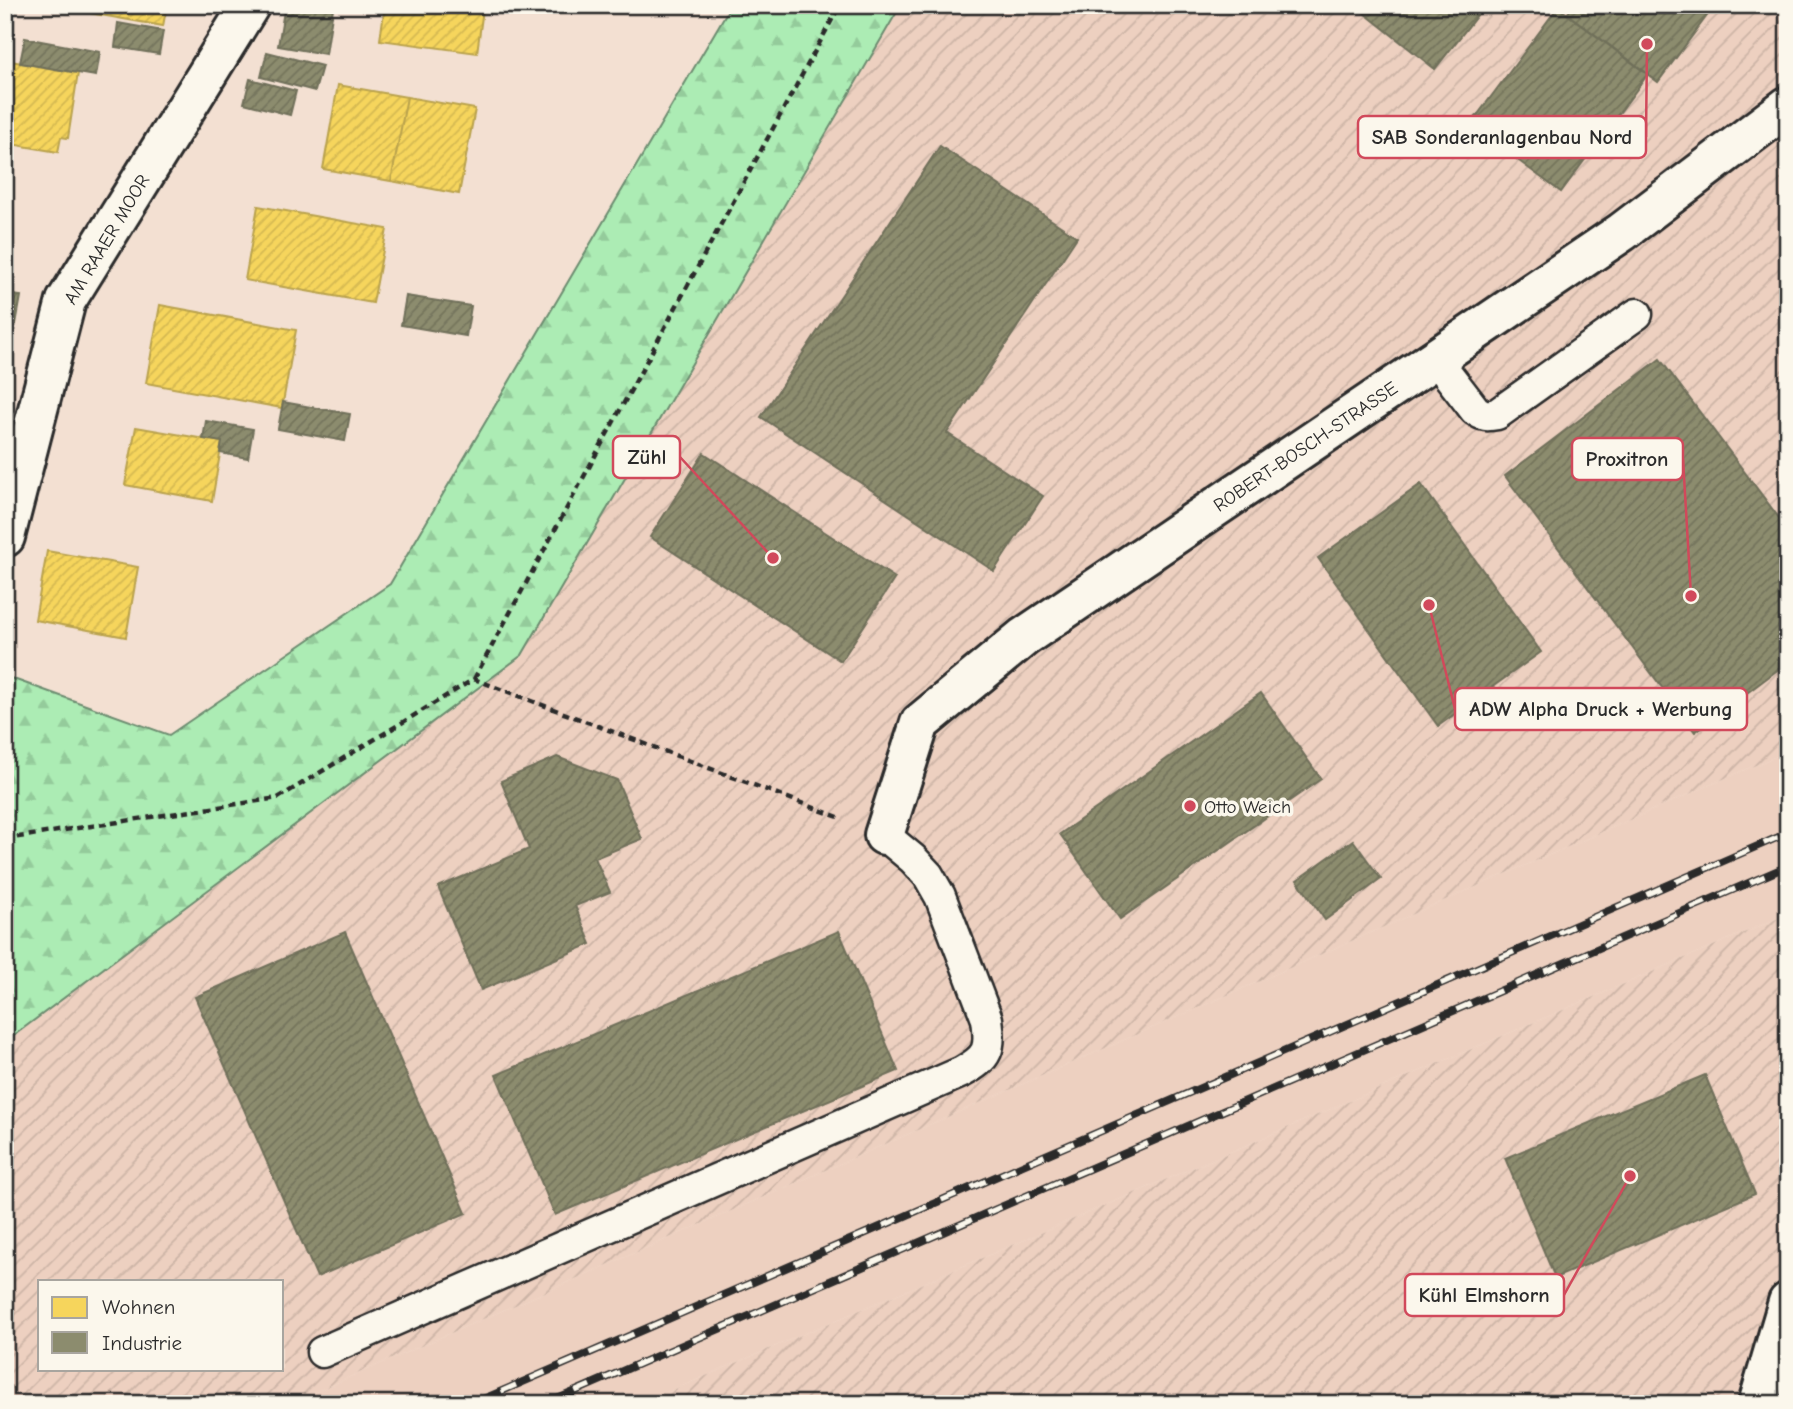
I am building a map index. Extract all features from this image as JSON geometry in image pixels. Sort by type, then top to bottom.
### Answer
[{"type":"street","name":"AM RAAER MOOR","points":[[5,537],[66,301],[250,5]]},
{"type":"street","name":"ROBERT-BOSCH-STRASSE","points":[[884,835],[920,723],[1024,637],[1622,232],[1788,106]]},
{"type":"street","points":[[1758,1404],[1788,1302]]},
{"type":"lane","points":[[1435,358],[1475,410],[1489,416],[1497,414],[1637,314]]},
{"type":"lane","points":[[322,1352],[976,1065],[984,1056],[990,1038],[987,1019],[940,896],[928,875],[884,835]]},
{"type":"path","points":[[5,839],[278,798],[474,679],[840,5]]},
{"type":"path","points":[[474,679],[884,835]]},
{"type":"shaded area","points":[[901,5],[1788,5],[1788,751],[288,1404],[5,1404],[5,1042],[522,655]]},
{"type":"shaded area","points":[[1788,751],[1788,914],[640,1404],[288,1404]]},
{"type":"shaded area","points":[[1788,914],[1788,1404],[640,1404]]},
{"type":"green space","points":[[731,5],[901,5],[522,655],[5,1042],[5,676],[169,735],[390,584]]},
{"type":"building: Wohnen","points":[[68,5],[167,5],[163,26],[67,9]]},
{"type":"building: Wohnen","points":[[385,5],[454,5],[483,9],[477,53],[380,40]]},
{"type":"building: Wohnen","points":[[5,60],[78,73],[68,138],[61,137],[58,152],[5,143]]},
{"type":"building: Wohnen","points":[[338,85],[407,97],[391,181],[323,169]]},
{"type":"building: Wohnen","points":[[407,97],[475,109],[459,194],[391,181]]},
{"type":"building: Wohnen","points":[[258,206],[387,229],[373,303],[245,280]]},
{"type":"building: Wohnen","points":[[160,305],[296,330],[282,408],[146,383]]},
{"type":"building: Wohnen","points":[[136,427],[222,442],[212,501],[125,485]]},
{"type":"building: Wohnen","points":[[47,551],[138,567],[126,637],[35,620]]},
{"type":"building: Industrie","points":[[285,5],[333,8],[326,54],[278,46]]},
{"type":"building: Industrie","points":[[1354,5],[1485,5],[1435,69]]},
{"type":"building: Industrie","points":[[1574,5],[1715,5],[1658,82],[1567,14]]},
{"type":"building: Industrie","points":[[1558,7],[1648,74],[1561,192],[1470,125]]},
{"type":"building: Industrie","points":[[118,23],[163,31],[159,54],[115,47]]},
{"type":"building: Industrie","points":[[25,38],[100,52],[96,76],[20,63]]},
{"type":"building: Industrie","points":[[267,52],[322,66],[315,91],[261,77]]},
{"type":"building: Industrie","points":[[250,79],[296,91],[290,115],[244,103]]},
{"type":"building: Industrie","points":[[940,146],[1077,237],[947,433],[1043,496],[994,571],[761,417]]},
{"type":"building: Industrie","points":[[5,294],[21,296],[16,324],[5,322]]},
{"type":"building: Industrie","points":[[406,296],[471,306],[466,336],[401,325]]},
{"type":"building: Industrie","points":[[1660,359],[1788,530],[1788,662],[1695,732],[1505,476]]},
{"type":"building: Industrie","points":[[283,402],[350,414],[345,441],[278,429]]},
{"type":"building: Industrie","points":[[206,421],[253,429],[248,458],[220,453],[222,442],[203,439]]},
{"type":"building: Industrie","points":[[704,453],[895,578],[841,661],[650,537]]},
{"type":"building: Industrie","points":[[1421,484],[1541,652],[1438,726],[1318,558]]},
{"type":"building: Industrie","name":"Otto Weich","points":[[1261,693],[1321,779],[1120,919],[1060,834]]},
{"type":"building: Industrie","points":[[557,757],[617,780],[642,839],[595,858],[610,892],[575,906],[591,944],[481,990],[438,887],[529,849],[501,781]]},
{"type":"building: Industrie","points":[[1353,840],[1381,879],[1325,920],[1297,880]]},
{"type":"building: Industrie","points":[[839,931],[898,1071],[555,1215],[496,1075]]},
{"type":"building: Industrie","points":[[345,932],[466,1213],[317,1277],[195,997]]},
{"type":"building: Industrie","points":[[1705,1075],[1755,1194],[1555,1278],[1505,1158]]},
{"type":"railway","points":[[472,1404],[1788,833]]},
{"type":"railway","points":[[546,1404],[1788,866]]},
{"type":"place","name":"SAB Sonderanlagenbau Nord","points":[[1647,44]]},
{"type":"place","name":"Zühl","points":[[773,558]]},
{"type":"place","name":"Proxitron","points":[[1691,596]]},
{"type":"place","name":"ADW Alpha Druck + Werbung","points":[[1429,605]]},
{"type":"place","name":"Otto Weich","points":[[1190,806]]},
{"type":"place","name":"Kühl Elmshorn","points":[[1630,1176]]}]
